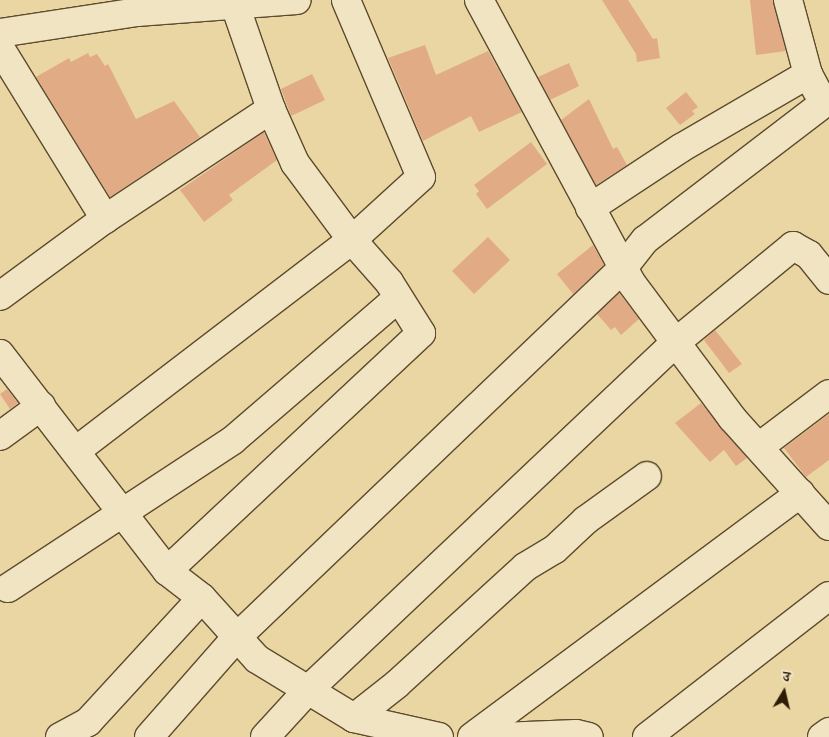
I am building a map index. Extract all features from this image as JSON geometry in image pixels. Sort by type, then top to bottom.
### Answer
[{"type":"street","points":[[0,33],[137,12],[297,0]]},
{"type":"street","points":[[76,450],[352,240],[421,177],[346,0]]},
{"type":"street","points":[[479,0],[622,268],[674,342],[759,447],[829,526]]},
{"type":"street","points":[[149,737],[236,638],[622,268],[645,240],[826,106],[808,74],[788,0]]},
{"type":"street","points":[[167,571],[421,332],[397,299],[389,282],[352,240],[295,163],[272,109],[235,5]]},
{"type":"street","points":[[0,48],[106,219]]},
{"type":"street","points":[[590,208],[681,148],[808,74]]},
{"type":"street","points":[[0,296],[106,219],[272,109]]},
{"type":"street","points":[[265,737],[308,690],[674,342],[793,246],[809,255],[829,280]]},
{"type":"street","points":[[8,588],[124,514],[233,440],[397,299]]},
{"type":"street","points":[[0,354],[76,450],[167,571],[202,598],[236,638],[257,659],[354,718],[439,737]]},
{"type":"street","points":[[759,447],[829,394]]},
{"type":"street","points":[[0,436],[41,406]]},
{"type":"street","points":[[354,718],[397,684],[525,567],[555,549],[586,520],[648,476]]},
{"type":"street","points":[[472,737],[800,493]]},
{"type":"street","points":[[647,737],[829,596]]},
{"type":"street","points":[[60,737],[88,722],[202,598]]},
{"type":"street","points":[[822,737],[829,732]]},
{"type":"street","points":[[501,737],[576,734],[589,737]]},
{"type":"building","points":[[602,0],[628,0],[653,39],[657,38],[660,58],[637,62],[636,54]]},
{"type":"building","points":[[750,0],[773,0],[786,51],[756,55]]},
{"type":"building","points":[[425,45],[436,75],[488,51],[522,112],[479,132],[471,116],[423,141],[388,58]]},
{"type":"building","points":[[88,53],[90,57],[97,54],[105,66],[108,64],[136,119],[174,101],[200,137],[110,197],[36,77],[69,58],[71,62]]},
{"type":"building","points":[[569,63],[579,86],[550,100],[538,77]]},
{"type":"building","points":[[312,74],[325,100],[291,116],[281,89]]},
{"type":"building","points":[[686,92],[698,107],[692,111],[695,114],[680,125],[666,108]]},
{"type":"building","points":[[589,99],[613,149],[617,147],[627,165],[596,185],[561,120]]},
{"type":"building","points":[[264,132],[277,160],[229,195],[233,200],[204,222],[180,190]]},
{"type":"building","points":[[531,142],[547,164],[487,209],[476,194],[479,191],[474,185]]},
{"type":"building","points":[[488,237],[510,260],[474,294],[452,271]]},
{"type":"building","points":[[593,245],[604,265],[573,294],[557,274]]},
{"type":"building","points":[[619,293],[639,319],[621,335],[615,327],[611,330],[597,314]]},
{"type":"building","points":[[715,330],[742,364],[729,373],[704,340]]},
{"type":"building","points":[[7,389],[18,403],[10,409],[0,394]]},
{"type":"building","points":[[701,403],[747,458],[736,466],[724,450],[710,462],[675,423]]},
{"type":"building","points":[[829,414],[829,460],[806,477],[784,448]]}]
